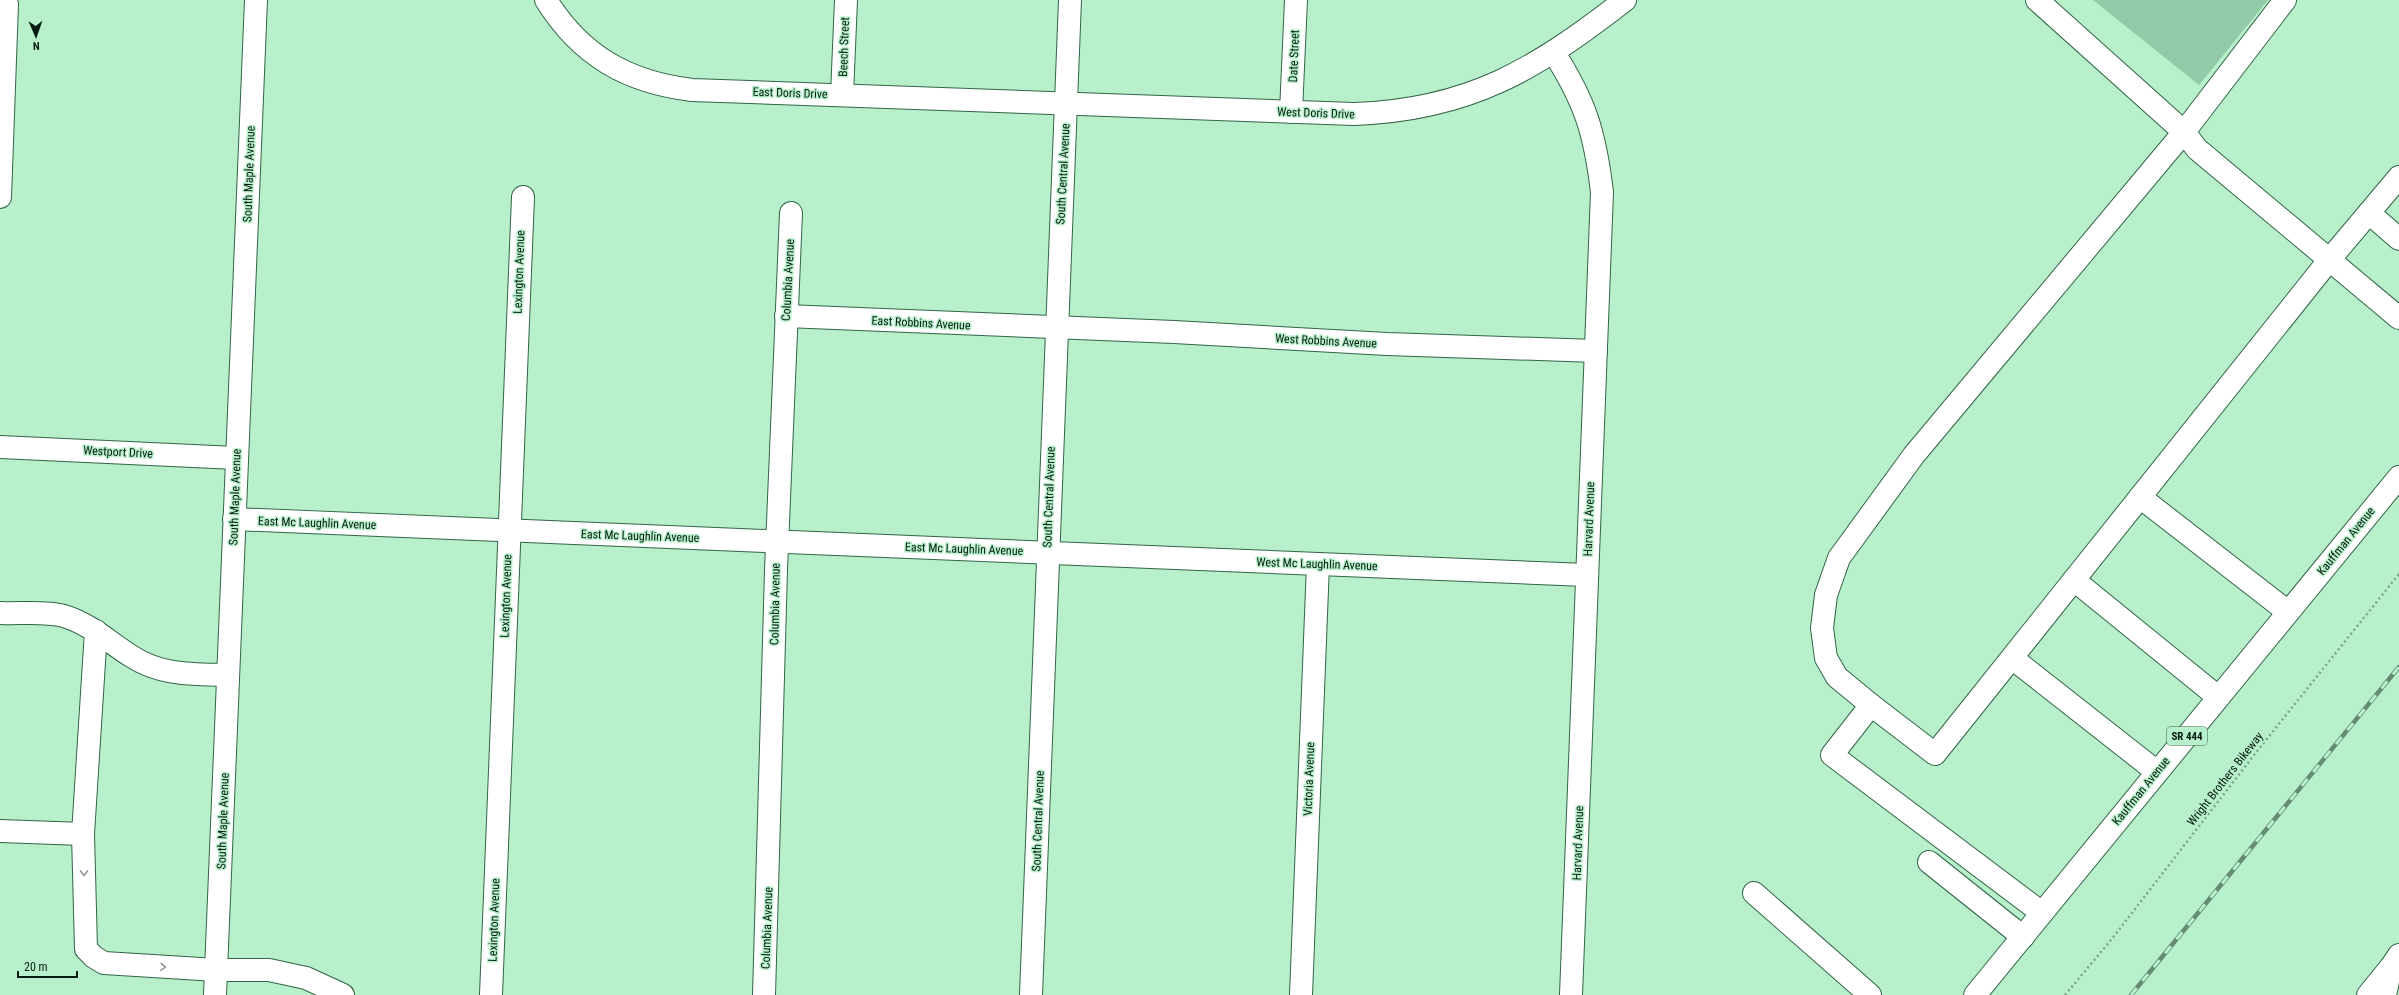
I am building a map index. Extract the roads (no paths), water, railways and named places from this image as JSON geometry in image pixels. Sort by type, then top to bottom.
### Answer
[{"type":"street","name":"South Maple Avenue","points":[[216,995],[236,458],[256,0]]},
{"type":"street","name":"East Doris Drive","points":[[546,0],[560,21],[588,50],[605,62],[644,80],[667,87],[692,90],[842,94],[1067,104]]},
{"type":"street","name":"Beech Street","points":[[842,94],[846,0]]},
{"type":"street","name":"South Central Avenue","points":[[1031,995],[1047,552],[1067,104],[1070,0]]},
{"type":"street","name":"Date Street","points":[[1291,112],[1296,0]]},
{"type":"street","name":"West Doris Drive","points":[[1067,104],[1291,112],[1378,113],[1431,105],[1494,84],[1554,53],[1625,0]]},
{"type":"street","points":[[2037,0],[2184,132],[2197,149],[2399,318]]},
{"type":"street","points":[[2285,0],[2184,132],[1914,455],[1839,558],[1826,595],[1822,628],[1826,658],[1837,676],[1871,705],[1935,754],[2330,259],[2399,177]]},
{"type":"street","points":[[0,197],[7,4]]},
{"type":"street","name":"Harvard Avenue","points":[[1554,53],[1575,86],[1589,120],[1597,153],[1602,212],[1586,575],[1571,995]]},
{"type":"street","name":"Lexington Avenue","points":[[491,995],[508,530],[523,198]]},
{"type":"street","name":"Columbia Avenue","points":[[764,995],[777,541],[791,213]]},
{"type":"street","points":[[2369,213],[2399,239]]},
{"type":"street","name":"East Robbins Avenue","points":[[786,316],[1056,329]]},
{"type":"street","name":"West Robbins Avenue","points":[[1056,329],[1174,332],[1387,344],[1596,352]]},
{"type":"street","name":"Westport Drive","points":[[0,447],[236,458]]},
{"type":"street","name":"Kauffman Avenue","points":[[1975,995],[2399,477]]},
{"type":"street","points":[[2140,497],[2288,612]]},
{"type":"street","name":"East Mc Laughlin Avenue","points":[[234,519],[1047,552]]},
{"type":"street","name":"West Mc Laughlin Avenue","points":[[1047,552],[1586,575]]},
{"type":"street","name":"Victoria Avenue","points":[[1301,995],[1318,564]]},
{"type":"street","points":[[2074,580],[2218,697]]},
{"type":"street","points":[[0,613],[63,616],[96,631],[132,657],[160,670],[181,674],[228,675]]},
{"type":"street","points":[[96,631],[83,834],[86,949],[94,957],[104,963],[217,970],[255,969],[288,973],[306,978],[343,995]]},
{"type":"street","points":[[2012,658],[2157,772]]},
{"type":"street","points":[[1871,705],[1832,755],[2042,913]]},
{"type":"street","points":[[0,830],[83,834]]},
{"type":"street","points":[[1929,862],[2023,937]]},
{"type":"street","points":[[1754,893],[1870,995]]},
{"type":"street","points":[[2368,995],[2395,961]]},
{"type":"street","points":[[2386,995],[2395,961]]},
{"type":"railway","points":[[2131,995],[2399,667]]}]
